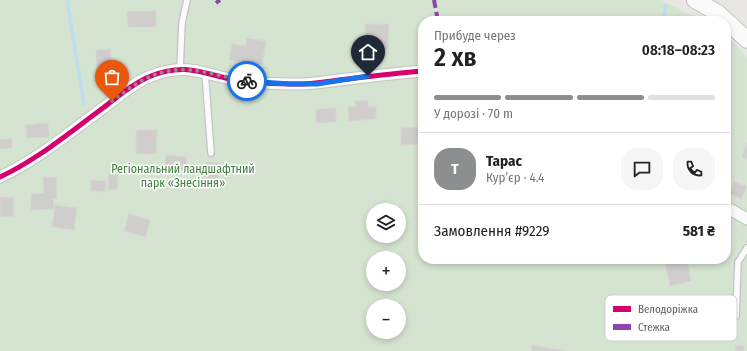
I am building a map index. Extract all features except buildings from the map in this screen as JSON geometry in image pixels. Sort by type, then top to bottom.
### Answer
[{"type":"main road","points":[[695,0],[721,16]]},
{"type":"main road","points":[[731,25],[747,40]]},
{"type":"street","points":[[0,177],[16,170],[61,139],[133,85],[150,76],[168,71],[180,69],[205,72],[235,80],[290,84],[317,84],[392,73],[418,71]]},
{"type":"street","points":[[731,210],[747,219]]},
{"type":"lane","points":[[180,69],[182,23],[186,0]]},
{"type":"lane","points":[[205,72],[211,153]]},
{"type":"lane","points":[[737,295],[738,262],[747,248]]},
{"type":"green space","name":"Регіональний ландшафтний парк «Знесіння»","points":[[0,0],[661,0],[693,16],[418,16],[418,264],[731,264],[731,39],[747,57],[747,351],[0,351]]},
{"type":"waterway","points":[[68,0],[84,104]]},
{"type":"waterway","points":[[663,16],[666,6]]},
{"type":"marked path","points":[[216,3],[220,0]]},
{"type":"marked path","points":[[434,0],[437,16]]},
{"type":"cycle path","points":[[0,177],[40,154],[132,86],[144,79],[164,72],[175,70],[194,70],[224,78],[257,83],[298,84],[418,72]]},
{"type":"way so far","points":[[112,101],[133,85],[150,76],[177,69],[205,72],[235,80],[247,81]]},
{"type":"route","points":[[247,81],[263,83],[317,84],[368,76]]}]
